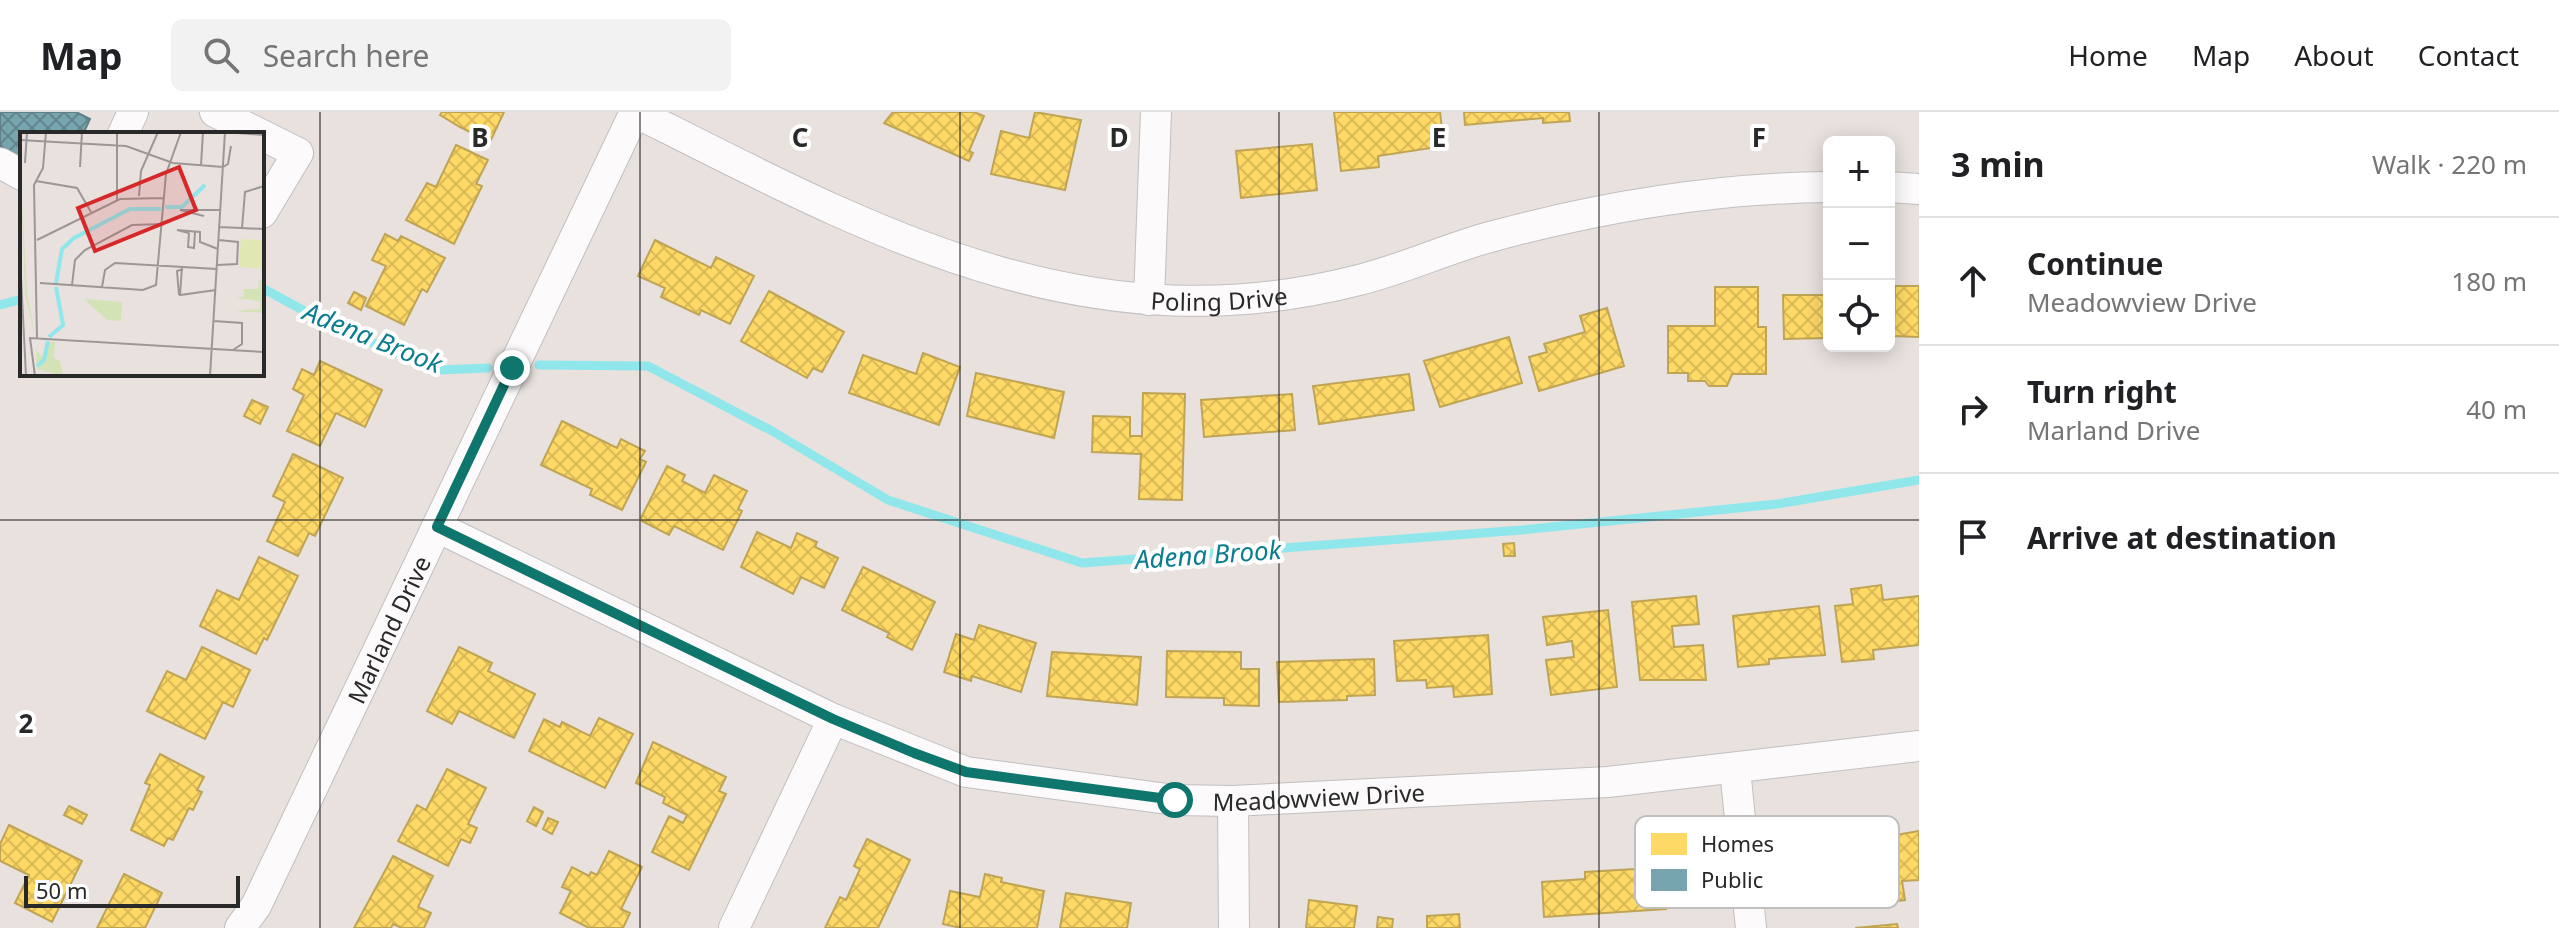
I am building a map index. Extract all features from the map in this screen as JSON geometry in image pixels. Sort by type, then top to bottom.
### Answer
[{"type":"street","points":[[124,132],[133,112]]},
{"type":"street","name":"Poling Drive","points":[[635,112],[900,240],[987,271],[1076,290],[1149,300],[1245,300],[1359,280],[1488,238],[1622,206],[1768,187],[1823,187]]},
{"type":"street","name":"Marland Drive","points":[[240,928],[256,906],[635,112]]},
{"type":"street","points":[[1149,300],[1156,112]]},
{"type":"street","points":[[215,120],[254,132]]},
{"type":"street","points":[[264,136],[298,153],[264,210]]},
{"type":"street","points":[[0,163],[20,174]]},
{"type":"street","points":[[1895,187],[1919,189]]},
{"type":"street","name":"Meadowview Drive","points":[[437,527],[833,719],[966,772],[1175,800],[1233,801],[1608,782],[1919,746]]},
{"type":"street","points":[[734,928],[833,719]]},
{"type":"street","points":[[1735,769],[1740,816]]},
{"type":"street","points":[[1233,801],[1234,928]]},
{"type":"street","points":[[1749,908],[1751,928]]},
{"type":"building: Homes","points":[[442,112],[504,112],[490,142],[440,115]]},
{"type":"building: Homes","points":[[893,112],[974,112],[984,116],[969,151],[973,153],[969,161],[884,123]]},
{"type":"building: Homes","points":[[1035,112],[1081,120],[1065,190],[991,174],[1001,131],[1029,138]]},
{"type":"building: Homes","points":[[1334,112],[1440,112],[1444,146],[1378,156],[1379,167],[1341,171]]},
{"type":"building: Homes","points":[[1464,112],[1569,112],[1570,121],[1543,123],[1543,118],[1465,125]]},
{"type":"building: Homes","points":[[1312,144],[1317,190],[1241,198],[1236,151]]},
{"type":"building: Homes","points":[[456,145],[488,160],[476,184],[482,186],[454,244],[406,220],[427,183],[436,187]]},
{"type":"building: Homes","points":[[385,234],[398,241],[401,236],[445,258],[427,292],[422,289],[404,325],[366,306],[386,266],[372,260]]},
{"type":"building: Homes","points":[[655,240],[711,268],[716,257],[754,276],[730,324],[701,310],[699,315],[661,297],[665,288],[638,276]]},
{"type":"building: Homes","points":[[1895,286],[1919,286],[1919,337],[1895,336]]},
{"type":"building: Homes","points":[[1715,287],[1758,287],[1758,327],[1766,327],[1766,374],[1732,374],[1727,386],[1709,386],[1705,381],[1688,381],[1688,373],[1668,373],[1668,326],[1715,326]]},
{"type":"building: Homes","points":[[769,291],[844,332],[822,372],[813,368],[807,378],[741,341]]},
{"type":"building: Homes","points":[[354,292],[366,298],[361,310],[348,303]]},
{"type":"building: Homes","points":[[1783,295],[1823,295],[1823,338],[1784,339]]},
{"type":"building: Homes","points":[[1607,308],[1624,366],[1539,391],[1529,357],[1547,352],[1544,344],[1585,332],[1580,316]]},
{"type":"building: Homes","points":[[1509,337],[1522,383],[1440,407],[1424,361]]},
{"type":"building: Homes","points":[[923,353],[960,367],[939,425],[849,393],[863,355],[916,374]]},
{"type":"building: Homes","points":[[320,361],[382,390],[365,427],[336,413],[320,446],[287,431],[304,395],[293,389],[302,369],[314,375]]},
{"type":"building: Homes","points":[[976,373],[1064,392],[1054,438],[967,416]]},
{"type":"building: Homes","points":[[1409,374],[1414,410],[1319,424],[1313,386]]},
{"type":"building: Homes","points":[[1143,393],[1185,394],[1182,500],[1139,499],[1141,454],[1092,452],[1093,416],[1130,417],[1130,436],[1142,436]]},
{"type":"building: Homes","points":[[1292,394],[1295,430],[1204,437],[1201,400]]},
{"type":"building: Homes","points":[[252,400],[268,407],[260,424],[244,416]]},
{"type":"building: Homes","points":[[562,421],[617,448],[621,439],[645,451],[640,459],[646,462],[622,510],[590,495],[592,489],[541,465]]},
{"type":"building: Homes","points":[[293,454],[343,478],[315,536],[309,533],[298,556],[267,541],[285,502],[273,496]]},
{"type":"building: Homes","points":[[667,466],[685,475],[682,481],[705,493],[714,475],[747,491],[738,509],[742,511],[723,550],[674,526],[669,535],[640,520]]},
{"type":"building: Homes","points":[[757,532],[791,548],[797,533],[817,542],[815,547],[838,558],[824,588],[801,577],[793,594],[741,567]]},
{"type":"building: Homes","points":[[1514,543],[1515,556],[1504,556],[1503,544]]},
{"type":"building: Homes","points":[[259,557],[298,576],[267,640],[264,638],[256,654],[200,626],[217,590],[239,600]]},
{"type":"building: Homes","points":[[863,567],[935,602],[912,650],[887,637],[889,633],[842,610]]},
{"type":"building: Homes","points":[[1881,585],[1883,600],[1919,596],[1919,645],[1873,650],[1874,659],[1842,662],[1835,606],[1853,604],[1851,589]]},
{"type":"building: Homes","points":[[1696,596],[1699,624],[1672,626],[1674,647],[1703,645],[1706,680],[1640,680],[1632,602]]},
{"type":"building: Homes","points":[[1819,606],[1825,655],[1769,659],[1769,664],[1738,667],[1733,616]]},
{"type":"building: Homes","points":[[1608,610],[1617,687],[1551,695],[1546,660],[1574,657],[1572,641],[1547,645],[1543,617]]},
{"type":"building: Homes","points":[[979,625],[1036,643],[1021,692],[972,676],[971,681],[944,672],[956,634],[974,640]]},
{"type":"building: Homes","points":[[1488,635],[1492,694],[1454,697],[1453,686],[1427,688],[1426,680],[1397,681],[1394,641]]},
{"type":"building: Homes","points":[[202,647],[250,670],[233,707],[223,702],[205,739],[147,711],[167,671],[186,680]]},
{"type":"building: Homes","points":[[459,647],[492,663],[488,671],[535,694],[514,738],[459,711],[452,724],[427,711]]},
{"type":"building: Homes","points":[[1167,651],[1241,652],[1241,669],[1259,669],[1259,706],[1224,705],[1224,698],[1166,697]]},
{"type":"building: Homes","points":[[1052,652],[1141,657],[1137,705],[1047,696]]},
{"type":"building: Homes","points":[[1374,659],[1375,695],[1347,696],[1347,700],[1279,702],[1277,662]]},
{"type":"building: Homes","points":[[599,718],[633,734],[605,788],[529,751],[544,719],[560,727],[562,722],[590,736]]},
{"type":"building: Homes","points":[[653,742],[726,777],[719,791],[726,794],[689,870],[652,852],[669,816],[683,823],[687,815],[663,803],[665,797],[636,783]]},
{"type":"building: Homes","points":[[160,754],[204,777],[197,790],[202,792],[193,810],[189,808],[173,840],[168,838],[164,846],[131,830],[150,785],[145,783]]},
{"type":"building: Homes","points":[[447,769],[486,788],[468,824],[477,828],[470,843],[461,839],[448,866],[398,841],[417,805],[426,810]]},
{"type":"building: Homes","points":[[69,806],[87,815],[82,824],[64,815]]},
{"type":"building: Homes","points":[[534,807],[543,812],[536,826],[527,821]]},
{"type":"building: Homes","points":[[548,818],[558,822],[552,834],[543,829]]},
{"type":"building: Homes","points":[[9,825],[82,861],[52,922],[15,903],[29,875],[0,861],[0,844]]},
{"type":"building: Homes","points":[[1919,831],[1919,880],[1902,881],[1905,900],[1899,901],[1899,834]]},
{"type":"building: Homes","points":[[867,839],[910,860],[878,928],[825,928],[840,897],[846,900],[860,869],[854,866]]},
{"type":"building: Homes","points":[[609,851],[642,867],[621,909],[630,913],[623,928],[589,928],[560,913],[571,891],[562,887],[572,867],[589,876],[591,872],[597,875]]},
{"type":"building: Homes","points":[[393,856],[433,876],[418,907],[431,913],[424,928],[402,928],[393,924],[391,928],[354,928]]},
{"type":"building: Homes","points":[[1635,869],[1635,908],[1666,909],[1544,917],[1542,882],[1585,879],[1585,872]]},
{"type":"building: Homes","points":[[124,874],[162,893],[145,928],[97,928]]},
{"type":"building: Homes","points":[[985,874],[1002,878],[1001,882],[1044,891],[1037,928],[961,928],[943,924],[950,891],[980,897]]},
{"type":"building: Homes","points":[[1066,893],[1131,903],[1127,928],[1060,928]]},
{"type":"building: Homes","points":[[1309,900],[1357,906],[1354,928],[1306,928]]},
{"type":"building: Homes","points":[[1459,914],[1460,928],[1427,928],[1427,916]]},
{"type":"building: Homes","points":[[1378,917],[1393,919],[1392,928],[1377,928]]},
{"type":"building: Homes","points":[[1897,924],[1898,928],[1855,928]]},
{"type":"building: Public","points":[[0,112],[76,112],[90,119],[84,132],[20,132],[20,157],[0,147]]},
{"type":"waterway","name":"Adena Brook","points":[[264,289],[336,328],[439,370],[488,368]]},
{"type":"waterway","name":"Adena Brook","points":[[0,305],[20,300]]},
{"type":"waterway","name":"Adena Brook","points":[[539,365],[648,366],[772,431],[888,500],[1082,563],[1522,530],[1777,504],[1919,480]]},
{"type":"route","points":[[512,368],[437,527],[606,606],[833,719],[914,753],[966,772],[1175,800]]}]
